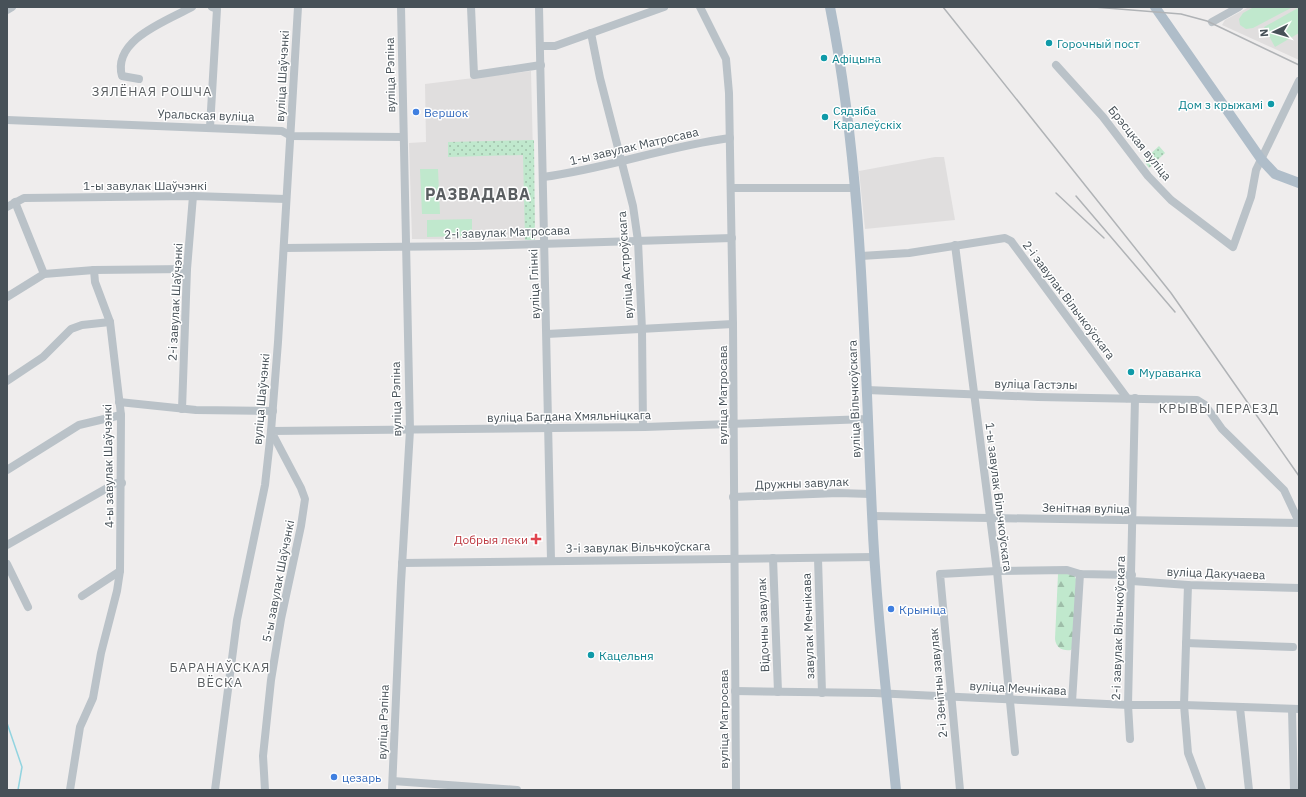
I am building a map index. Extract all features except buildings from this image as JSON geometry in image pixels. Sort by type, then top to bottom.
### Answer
[{"type":"main road","name":"вуліца Вільчкоўскага","points":[[830,7],[842,78],[855,188],[861,256],[874,557],[896,790]]},
{"type":"main road","points":[[1155,7],[1261,159],[1275,174],[1299,183]]},
{"type":"street","points":[[7,10],[12,7]]},
{"type":"street","points":[[139,79],[122,76],[119,65],[126,49],[138,36],[192,7]]},
{"type":"street","points":[[210,127],[217,9],[212,7]]},
{"type":"street","name":"вуліца Шаўчэнкі","points":[[215,790],[237,620],[265,485],[271,431],[284,248],[298,7]]},
{"type":"street","name":"вуліца Рэпіна","points":[[392,790],[402,563],[410,430],[402,137],[401,7]]},
{"type":"street","points":[[471,7],[474,75],[541,65]]},
{"type":"street","name":"вуліца Глінкі","points":[[539,7],[551,560]]},
{"type":"street","points":[[540,46],[555,46],[664,7]]},
{"type":"street","name":"вуліца Матросава","points":[[700,7],[726,59],[728,73],[733,324],[736,790]]},
{"type":"street","points":[[1212,22],[1239,7]]},
{"type":"street","name":"вуліца Астроўскага","points":[[591,33],[621,162],[633,206],[638,240],[642,330],[643,427]]},
{"type":"street","name":"Брэсцкая вуліца","points":[[1056,65],[1102,117],[1148,176],[1171,200],[1233,247],[1251,197],[1256,170],[1261,159]]},
{"type":"street","points":[[1261,159],[1282,119],[1299,81]]},
{"type":"street","name":"Уральская вуліца","points":[[7,120],[282,130],[291,136],[402,137]]},
{"type":"street","name":"1-ы завулак Матросава","points":[[543,177],[621,162],[709,141],[730,138]]},
{"type":"street","points":[[731,188],[855,188]]},
{"type":"street","name":"1-ы завулак Шаўчэнкі","points":[[7,207],[24,198],[193,196],[286,199]]},
{"type":"street","name":"2-і завулак Шаўчэнкі","points":[[182,409],[187,269],[193,196]]},
{"type":"street","points":[[15,202],[44,274]]},
{"type":"street","name":"2-і завулак Матросава","points":[[284,248],[732,238]]},
{"type":"street","name":"2-і завулак Вільчкоўскага","points":[[861,256],[909,253],[998,238],[1005,238],[1011,241],[1131,398],[1133,520],[1128,705],[1130,739]]},
{"type":"street","name":"1-ы завулак Вільчкоўскага","points":[[955,245],[997,571],[1015,752]]},
{"type":"street","points":[[7,297],[44,274],[94,270],[187,269]]},
{"type":"street","name":"4-ы завулак Шаўчэнкі","points":[[70,790],[70,780],[80,727],[93,698],[100,653],[117,591],[120,572],[122,483],[121,415],[110,322],[95,282],[94,270]]},
{"type":"street","points":[[7,381],[43,357],[71,329],[82,325],[110,322]]},
{"type":"street","points":[[547,334],[733,324]]},
{"type":"street","name":"вуліца Гастэлы","points":[[867,390],[974,395],[1196,400],[1204,405],[1222,429],[1284,490],[1299,522]]},
{"type":"street","points":[[119,402],[182,409],[273,411]]},
{"type":"street","points":[[7,470],[79,425],[121,415]]},
{"type":"street","name":"вуліца Багдана Хмяльніцкага","points":[[271,431],[643,427],[734,425],[868,419]]},
{"type":"street","name":"5-ы завулак Шаўчэнкі","points":[[265,790],[263,756],[272,680],[305,500],[303,493],[271,431]]},
{"type":"street","points":[[7,544],[116,483],[122,483]]},
{"type":"street","name":"Дружны завулак","points":[[733,497],[838,493],[871,494]]},
{"type":"street","name":"Зенітная вуліца","points":[[872,516],[1299,522]]},
{"type":"street","name":"3-і завулак Вільчкоўскага","points":[[402,563],[874,557]]},
{"type":"street","name":"Відочны завулак","points":[[773,558],[778,692]]},
{"type":"street","name":"завулак Мечнікава","points":[[818,558],[822,693]]},
{"type":"street","points":[[7,564],[28,607]]},
{"type":"street","name":"вуліца Дакучаева","points":[[940,574],[997,571],[1067,570],[1080,574],[1132,578],[1188,585],[1299,588]]},
{"type":"street","points":[[82,596],[120,572]]},
{"type":"street","name":"2-і Зенітны завулак","points":[[940,574],[960,790]]},
{"type":"street","points":[[1072,702],[1080,574]]},
{"type":"street","points":[[1188,585],[1184,705],[1188,753],[1202,790]]},
{"type":"street","points":[[1186,643],[1293,647]]},
{"type":"street","name":"вуліца Мечнікава","points":[[735,691],[951,696],[1128,705],[1184,705],[1295,709]]},
{"type":"street","points":[[1240,708],[1249,790]]},
{"type":"street","points":[[1294,790],[1296,768],[1295,709]]},
{"type":"street","points":[[393,781],[516,790]]},
{"type":"shaded area","points":[[1249,7],[1299,7],[1299,60],[1222,25],[1225,20]]},
{"type":"shaded area","points":[[531,71],[535,240],[412,239],[409,143],[426,142],[425,84]]},
{"type":"shaded area","points":[[935,157],[944,157],[955,220],[865,229],[859,171]]},
{"type":"green space","points":[[1254,7],[1293,7],[1253,28],[1246,29],[1240,25],[1239,19],[1243,13]]},
{"type":"green space","points":[[1298,8],[1299,33],[1275,47],[1264,27]]},
{"type":"green space","points":[[534,140],[535,240],[525,240],[523,155],[448,157],[448,142]]},
{"type":"green space","points":[[1159,146],[1165,153],[1149,168],[1144,161]]},
{"type":"green space","points":[[420,169],[438,169],[440,214],[422,214]]},
{"type":"green space","points":[[472,219],[472,236],[427,237],[427,220]]},
{"type":"green space","points":[[1058,574],[1074,575],[1076,579],[1073,647],[1071,650],[1065,650],[1058,647],[1055,639]]},
{"type":"waterway","points":[[7,723],[22,767],[18,790]]},
{"type":"railway","points":[[943,7],[1171,293],[1299,476]]},
{"type":"railway","points":[[1094,7],[1181,14],[1207,21],[1299,65]]},
{"type":"railway","points":[[1056,193],[1104,238]]},
{"type":"railway","points":[[1076,196],[1175,312]]},
{"type":"place","name":"Горочный пост","points":[[1049,43]]},
{"type":"place","name":"Афіцына","points":[[824,58]]},
{"type":"place","name":"Дом з крыжамі","points":[[1271,104]]},
{"type":"place","name":"Вершок","points":[[416,112]]},
{"type":"place","name":"Сядзіба Каралеўскіх","points":[[825,117]]},
{"type":"place","name":"Мураванка","points":[[1131,372]]},
{"type":"place","name":"Добрыя леки","points":[[536,539]]},
{"type":"place","name":"Крыніца","points":[[891,609]]},
{"type":"place","name":"Кацельня","points":[[591,655]]},
{"type":"place","name":"цезарь","points":[[334,777]]},
{"type":"district","name":"ЗЯЛЁНАЯ РОШЧА","points":[[152,91]]},
{"type":"district","name":"РАЗВАДАВА","points":[[478,194]]},
{"type":"district","name":"КРЫВЫ ПЕРАЕЗД","points":[[1219,408]]},
{"type":"district","name":"БАРАНАЎСКАЯ ВЁСКА","points":[[220,674]]}]
